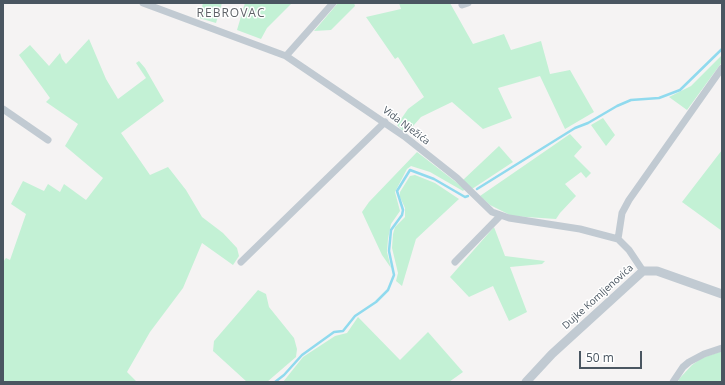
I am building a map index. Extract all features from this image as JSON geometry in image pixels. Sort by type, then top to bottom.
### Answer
[{"type":"street","name":"Vida Nježića","points":[[143,3],[286,56],[385,122],[453,175],[492,212],[500,216],[580,229],[618,239]]},
{"type":"street","points":[[286,56],[333,3]]},
{"type":"street","points":[[643,272],[629,250],[618,239],[622,213],[629,200],[722,68]]},
{"type":"street","points":[[3,109],[48,140]]},
{"type":"street","points":[[241,262],[385,122]]},
{"type":"street","points":[[455,262],[500,216]]},
{"type":"street","name":"Dujke Komljenovića","points":[[526,382],[552,354],[643,272],[657,272],[722,294]]},
{"type":"street","points":[[673,382],[689,362],[704,354],[722,348]]},
{"type":"green space","points":[[203,3],[222,3],[216,23],[199,18]]},
{"type":"green space","points":[[245,3],[292,3],[267,28],[261,39],[237,30]]},
{"type":"green space","points":[[338,3],[354,3],[355,6],[331,30],[314,31]]},
{"type":"green space","points":[[399,3],[450,3],[473,44],[504,34],[511,50],[541,41],[550,74],[570,70],[594,112],[565,129],[540,76],[498,88],[512,118],[483,129],[452,102],[421,117],[406,134],[397,125],[408,109],[424,97],[398,57],[395,59],[366,17],[401,9]]},
{"type":"green space","points":[[89,39],[106,79],[118,99],[146,78],[136,63],[139,61],[145,68],[164,101],[121,133],[150,175],[168,167],[186,190],[202,217],[223,233],[237,248],[239,256],[233,265],[202,243],[183,288],[150,332],[127,372],[137,382],[3,382],[3,262],[6,258],[10,260],[26,214],[11,204],[23,181],[44,191],[48,184],[60,192],[64,184],[86,200],[103,178],[65,146],[78,124],[46,102],[50,98],[19,55],[30,45],[49,66],[60,53],[66,64]]},
{"type":"green space","points":[[722,55],[722,62],[687,110],[669,97],[691,86]]},
{"type":"green space","points":[[603,118],[615,135],[606,146],[591,125]]},
{"type":"green space","points":[[570,134],[582,147],[574,156],[591,173],[586,178],[581,172],[565,184],[576,196],[556,219],[512,216],[490,205],[480,196]]},
{"type":"green space","points":[[499,146],[513,162],[472,189],[463,180]]},
{"type":"green space","points":[[722,150],[722,231],[682,202]]},
{"type":"green space","points":[[417,152],[465,189],[463,191],[430,172],[411,166],[407,169],[395,192],[400,211],[391,224],[388,239],[387,252],[391,268],[382,255],[362,212],[369,202]]},
{"type":"green space","points":[[415,175],[435,183],[459,199],[416,239],[402,286],[396,281],[398,273],[392,248],[393,234],[395,227],[405,217],[405,208],[400,197],[400,192],[410,176]]},
{"type":"green space","points":[[494,227],[505,256],[545,261],[542,264],[510,267],[527,312],[509,321],[493,286],[469,297],[450,277]]},
{"type":"green space","points":[[258,290],[266,294],[269,307],[294,338],[297,349],[296,357],[267,382],[247,382],[213,351],[214,341]]},
{"type":"green space","points":[[358,317],[400,360],[428,332],[463,372],[449,382],[283,382],[303,357],[335,336],[347,333]]},
{"type":"green space","points":[[722,351],[722,382],[680,382],[678,380],[692,365],[702,358]]},
{"type":"waterway","points":[[477,189],[575,128],[588,123],[617,106],[631,100],[659,98],[680,90],[722,49]]},
{"type":"waterway","points":[[275,382],[284,375],[302,355],[334,332],[343,331],[355,316],[376,302],[388,290],[394,275],[389,251],[391,230],[402,215],[403,210],[397,191],[410,170],[434,179],[465,197],[468,196]]},
{"type":"district","name":"REBROVAC","points":[[231,14]]}]
